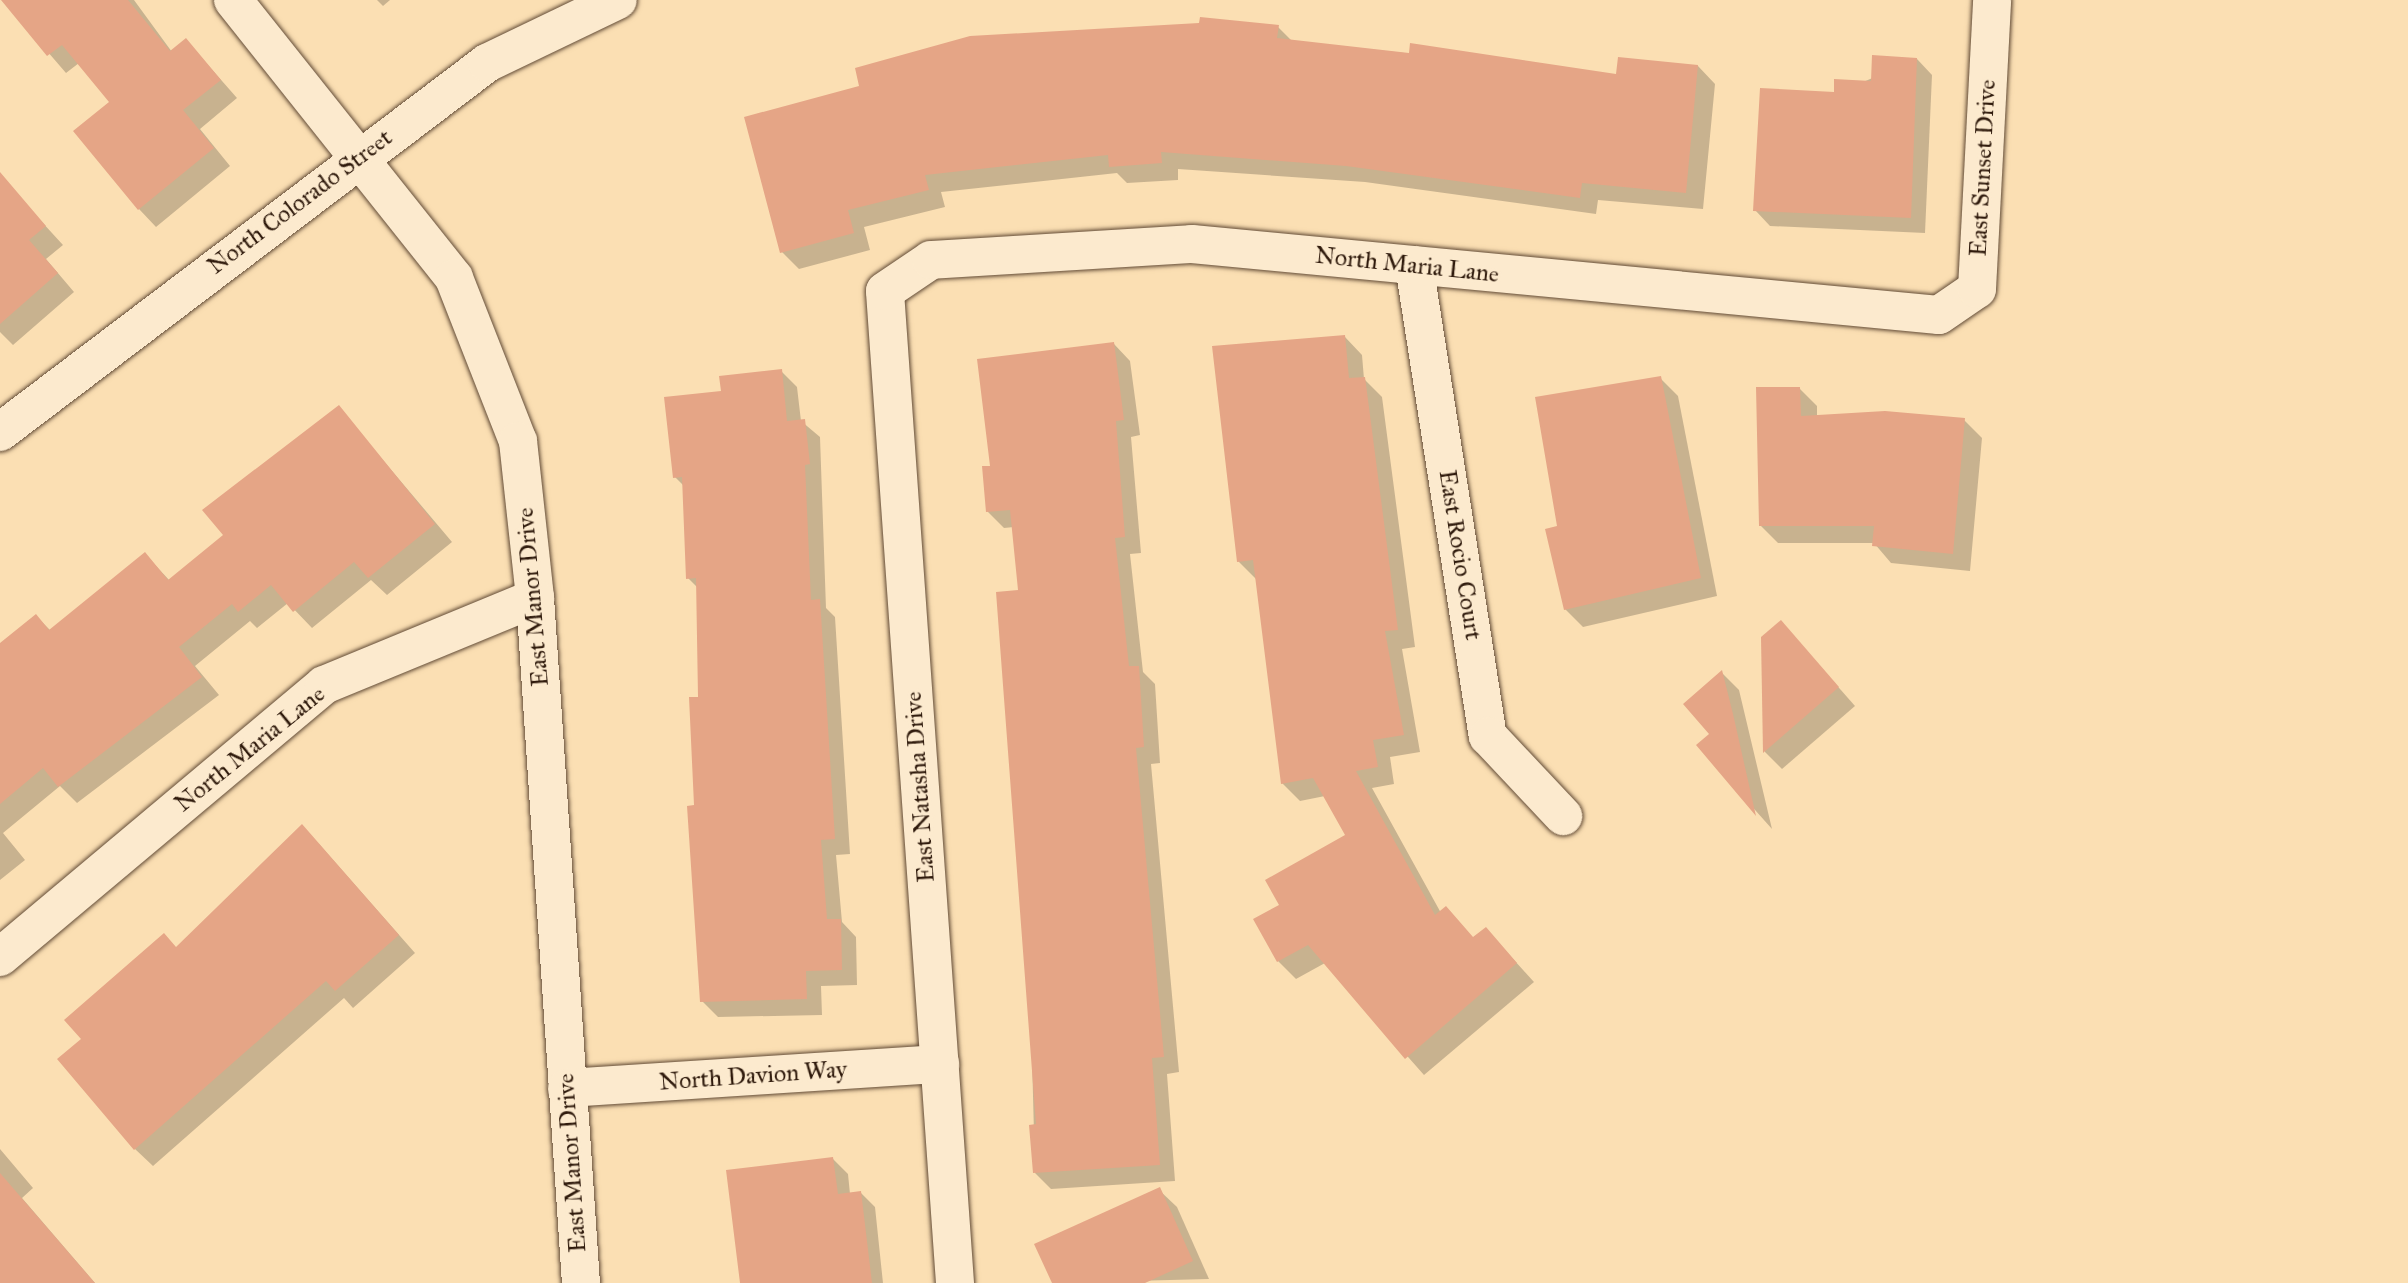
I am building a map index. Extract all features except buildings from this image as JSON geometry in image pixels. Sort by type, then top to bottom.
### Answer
[{"type":"street","name":"East Manor Drive","points":[[233,0],[361,155],[454,278],[513,428],[535,598],[581,1283]]},
{"type":"street","name":"North Colorado Street","points":[[0,432],[361,155],[487,63],[618,0]]},
{"type":"street","name":"East Sunset Drive","points":[[1939,314],[1977,289],[1992,0]]},
{"type":"street","name":"North Maria Lane","points":[[885,292],[931,260],[1192,244],[1939,314]]},
{"type":"street","name":"East Rocio Court","points":[[1414,265],[1488,736],[1563,816]]},
{"type":"street","name":"East Natasha Drive","points":[[885,292],[955,1283]]},
{"type":"street","name":"North Maria Lane","points":[[0,957],[324,685],[535,598]]},
{"type":"street","name":"North Davion Way","points":[[567,1088],[940,1064]]}]
